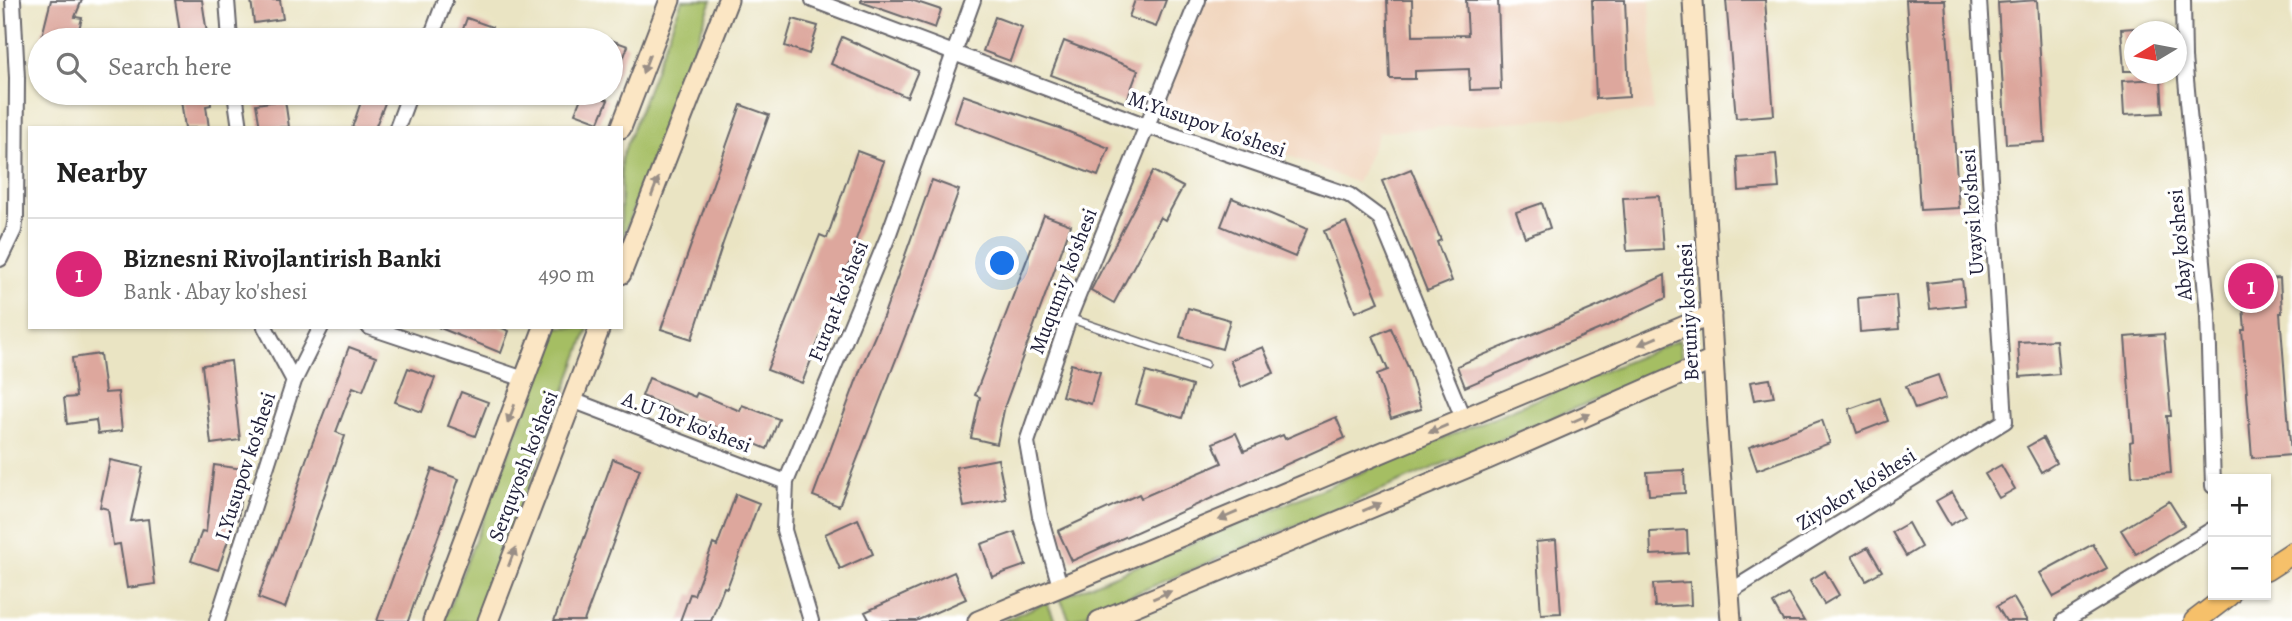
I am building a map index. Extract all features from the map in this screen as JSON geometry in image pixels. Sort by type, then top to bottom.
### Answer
[{"type":"main road","points":[[2271,567],[2292,553]]},
{"type":"main road","points":[[2195,621],[2222,600]]},
{"type":"street","points":[[0,259],[14,230],[16,217],[17,78],[13,0]]},
{"type":"street","points":[[227,0],[229,28]]},
{"type":"street","points":[[434,28],[445,0]]},
{"type":"street","points":[[622,126],[670,0]]},
{"type":"street","points":[[623,269],[728,0]]},
{"type":"street","name":"M.Yusupov ko'shesi","points":[[813,0],[1147,126],[1349,195],[1380,218],[1463,418]]},
{"type":"street","name":"Furqat ko'shesi","points":[[811,621],[784,530],[786,482],[887,239],[973,0]]},
{"type":"street","name":"Muqumiy ko'shesi","points":[[1060,586],[1040,516],[1027,442],[1069,318],[1198,0]]},
{"type":"street","name":"Beruniy ko'shesi","points":[[1693,0],[1731,621]]},
{"type":"street","name":"Uvaysi ko'shesi","points":[[1979,0],[2005,421]]},
{"type":"street","name":"Abay ko'shesi","points":[[2183,0],[2184,58],[2207,315],[2213,474]]},
{"type":"street","points":[[237,105],[240,126]]},
{"type":"street","points":[[398,126],[406,105]]},
{"type":"street","points":[[978,621],[1711,315]]},
{"type":"street","points":[[266,329],[294,381]]},
{"type":"street","name":"I.Yusupov ko'shesi","points":[[217,621],[294,381],[320,329]]},
{"type":"street","points":[[375,329],[524,379]]},
{"type":"street","name":"Serquyosh ko'shesi","points":[[433,621],[543,329]]},
{"type":"street","name":"Serquyosh ko'shesi","points":[[488,621],[599,329]]},
{"type":"street","points":[[1099,621],[1488,459],[1713,360]]},
{"type":"street","name":"A.U Tor ko'shesi","points":[[572,400],[786,482]]},
{"type":"street","name":"Ziyokor ko'shesi","points":[[1729,592],[2005,421]]},
{"type":"street","points":[[2064,621],[2208,533]]},
{"type":"lane","points":[[1069,318],[1205,364]]},
{"type":"shaded area","points":[[1203,0],[1650,0],[1653,111],[1379,132],[1357,183],[1163,105]]},
{"type":"green space","points":[[682,0],[712,0],[623,237],[623,154]]},
{"type":"green space","points":[[556,329],[588,329],[478,621],[444,621]]},
{"type":"green space","points":[[1679,340],[1682,363],[1070,621],[1060,598]]},
{"type":"green space","points":[[1047,602],[1055,621],[1002,621]]},
{"type":"building","points":[[51,0],[82,0],[75,17],[82,18],[79,28],[44,28]]},
{"type":"building","points":[[175,0],[202,0],[206,28],[179,28]]},
{"type":"building","points":[[251,0],[280,0],[283,19],[254,23]]},
{"type":"building","points":[[861,0],[911,0],[941,10],[935,28]]},
{"type":"building","points":[[1135,0],[1166,0],[1156,27],[1129,17]]},
{"type":"building","points":[[1387,0],[1412,0],[1413,36],[1468,35],[1466,0],[1498,0],[1501,89],[1470,90],[1469,69],[1415,71],[1415,79],[1390,79]]},
{"type":"building","points":[[1592,0],[1625,0],[1629,97],[1596,99]]},
{"type":"building","points":[[1726,0],[1765,0],[1774,115],[1736,118]]},
{"type":"building","points":[[1906,0],[1945,0],[1959,208],[1920,210]]},
{"type":"building","points":[[2037,0],[2045,142],[2006,144],[1998,3]]},
{"type":"building","points":[[995,17],[1022,27],[1010,61],[983,51]]},
{"type":"building","points":[[467,18],[492,27],[492,28],[463,28]]},
{"type":"building","points":[[793,19],[818,26],[809,54],[785,46]]},
{"type":"building","points":[[2121,29],[2124,29],[2124,71]]},
{"type":"building","points":[[842,37],[918,71],[907,97],[831,64]]},
{"type":"building","points":[[1064,41],[1138,70],[1126,103],[1051,75]]},
{"type":"building","points":[[623,44],[628,46],[623,59]]},
{"type":"building","points":[[2122,81],[2124,84],[2161,84],[2163,113],[2124,115]]},
{"type":"building","points":[[963,95],[1109,148],[1098,176],[954,122]]},
{"type":"building","points":[[182,105],[211,105],[206,106],[209,126],[185,126]]},
{"type":"building","points":[[256,105],[286,105],[289,126],[260,126]]},
{"type":"building","points":[[360,105],[384,105],[376,126],[353,126]]},
{"type":"building","points":[[578,105],[606,105],[599,122],[575,113]]},
{"type":"building","points":[[741,105],[769,115],[692,339],[661,329]]},
{"type":"building","points":[[857,151],[884,161],[853,248],[855,249],[802,383],[767,370],[820,235],[827,238]]},
{"type":"building","points":[[1776,154],[1779,188],[1739,191],[1737,157]]},
{"type":"building","points":[[1411,169],[1441,240],[1437,242],[1452,281],[1427,291],[1382,181]]},
{"type":"building","points":[[1153,171],[1183,187],[1165,220],[1160,217],[1114,303],[1091,290]]},
{"type":"building","points":[[932,180],[959,190],[839,506],[813,496],[883,317]]},
{"type":"building","points":[[1659,196],[1663,249],[1627,251],[1623,198]]},
{"type":"building","points":[[1232,198],[1307,229],[1295,257],[1221,226]]},
{"type":"building","points":[[1542,203],[1550,228],[1525,237],[1516,212]]},
{"type":"building","points":[[1044,215],[1071,225],[1005,405],[997,444],[971,438],[980,397],[975,395]]},
{"type":"building","points":[[1346,222],[1379,302],[1355,312],[1324,231]]},
{"type":"building","points":[[1665,275],[1666,298],[1465,387],[1457,366]]},
{"type":"building","points":[[2280,278],[2280,313],[2291,455],[2252,458],[2241,281]]},
{"type":"building","points":[[1962,279],[1965,305],[1930,309],[1927,283]]},
{"type":"building","points":[[1896,295],[1899,329],[1860,332],[1858,298]]},
{"type":"building","points":[[1188,308],[1230,320],[1222,349],[1180,337]]},
{"type":"building","points":[[1391,328],[1408,367],[1421,409],[1391,419],[1377,374],[1388,370],[1373,336]]},
{"type":"building","points":[[443,329],[504,329],[509,331],[501,353]]},
{"type":"building","points":[[2164,334],[2171,416],[2167,416],[2171,473],[2132,476],[2130,442],[2133,441],[2125,337]]},
{"type":"building","points":[[2056,340],[2059,374],[2020,377],[2018,342]]},
{"type":"building","points":[[349,347],[376,357],[363,391],[353,387],[336,432],[345,436],[285,608],[258,598]]},
{"type":"building","points":[[1263,347],[1274,373],[1241,387],[1230,360]]},
{"type":"building","points":[[100,354],[105,393],[118,392],[122,431],[98,434],[96,420],[67,424],[64,398],[76,397],[72,358]]},
{"type":"building","points":[[231,361],[240,440],[211,444],[202,365]]},
{"type":"building","points":[[1071,364],[1100,372],[1091,404],[1062,396]]},
{"type":"building","points":[[408,368],[435,378],[422,412],[395,402]]},
{"type":"building","points":[[1146,372],[1192,386],[1182,418],[1136,404]]},
{"type":"building","points":[[1938,375],[1946,398],[1915,409],[1906,386]]},
{"type":"building","points":[[649,378],[695,397],[697,393],[740,411],[742,405],[779,419],[767,449],[642,396]]},
{"type":"building","points":[[1770,379],[1774,397],[1754,400],[1750,382]]},
{"type":"building","points":[[461,392],[488,402],[475,436],[448,426]]},
{"type":"building","points":[[1880,398],[1888,421],[1857,433],[1849,409]]},
{"type":"building","points":[[1336,417],[1345,438],[1072,561],[1058,531],[1139,494],[1141,498],[1222,463],[1213,443],[1236,433],[1244,451],[1283,435],[1285,439]]},
{"type":"building","points":[[1822,420],[1830,443],[1757,470],[1749,447]]},
{"type":"building","points":[[2043,438],[2056,463],[2041,472],[2027,447]]},
{"type":"building","points":[[613,459],[640,469],[623,516],[584,621],[554,621]]},
{"type":"building","points":[[998,459],[1006,499],[964,507],[956,467]]},
{"type":"building","points":[[110,460],[143,467],[131,521],[148,519],[155,584],[127,588],[120,544],[113,545],[108,509],[100,507]]},
{"type":"building","points":[[214,465],[244,469],[238,520],[235,520],[218,570],[191,561],[202,531],[206,532]]},
{"type":"building","points":[[2001,465],[2015,489],[1999,498],[1985,474]]},
{"type":"building","points":[[432,469],[459,479],[408,621],[377,621]]},
{"type":"building","points":[[1684,470],[1685,493],[1649,495],[1647,472]]},
{"type":"building","points":[[1952,492],[1966,516],[1950,525],[1936,501]]},
{"type":"building","points":[[736,494],[759,503],[727,588],[724,587],[711,621],[680,621],[690,594],[694,595],[713,544],[717,546]]},
{"type":"building","points":[[2169,501],[2184,525],[2136,554],[2121,530]]},
{"type":"building","points":[[858,519],[873,554],[840,569],[825,534]]},
{"type":"building","points":[[1908,523],[1921,547],[1906,556],[1892,532]]},
{"type":"building","points":[[1687,530],[1688,553],[1651,555],[1650,532]]},
{"type":"building","points":[[1015,532],[1026,565],[992,577],[981,544]]},
{"type":"building","points":[[1556,540],[1561,613],[1541,614],[1536,542]]},
{"type":"building","points":[[2093,544],[2107,568],[2054,597],[2040,573]]},
{"type":"building","points":[[1868,547],[1882,571],[1866,580],[1852,556]]},
{"type":"building","points":[[1825,571],[1839,595],[1824,604],[1810,580]]},
{"type":"building","points":[[954,572],[966,599],[916,621],[870,621],[865,612]]},
{"type":"building","points":[[1690,582],[1691,605],[1655,607],[1653,584]]},
{"type":"building","points":[[1788,594],[1804,621],[1783,621],[1773,603]]},
{"type":"building","points":[[2013,597],[2027,621],[2006,621],[1997,606]]},
{"type":"place","name":"Biznesni Rivojlantirish Banki","points":[[2251,286]]}]
